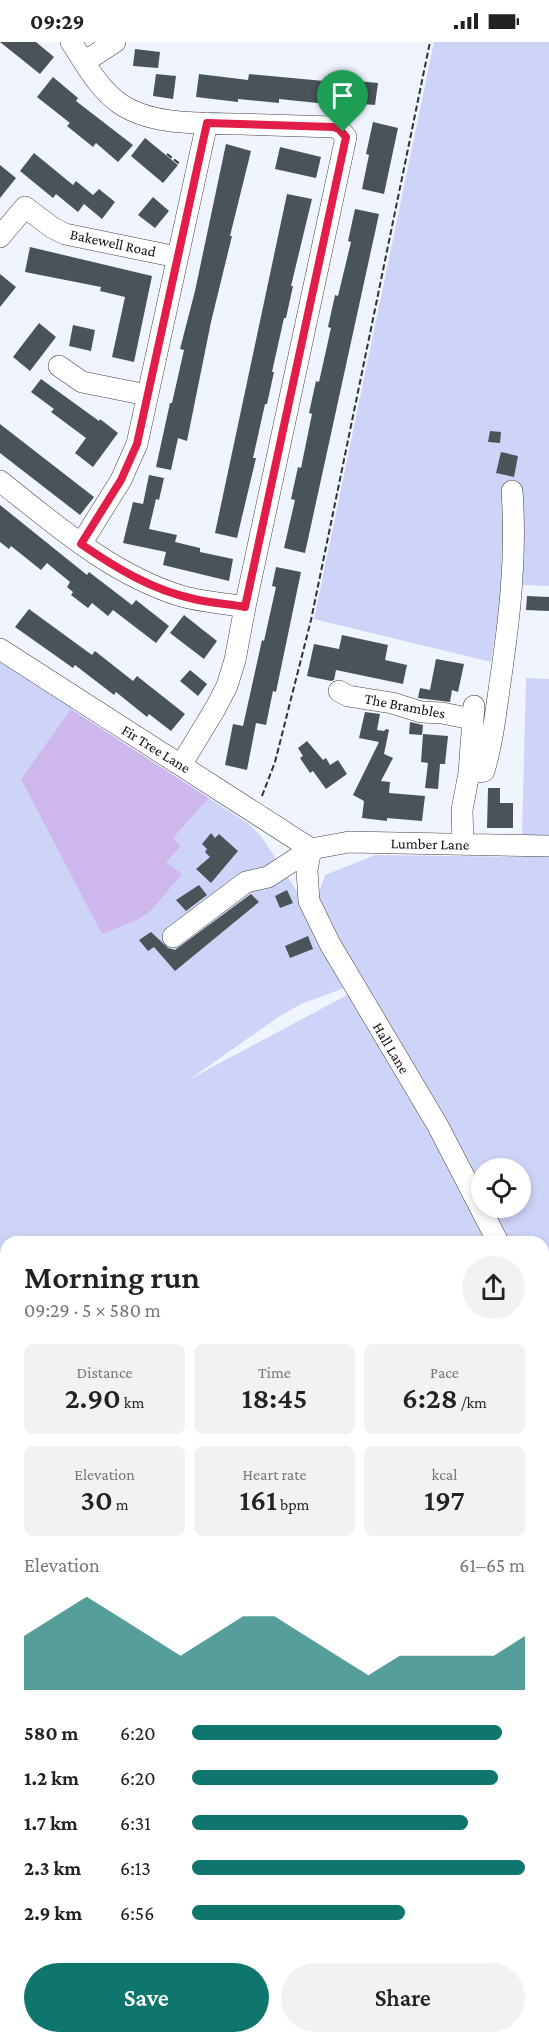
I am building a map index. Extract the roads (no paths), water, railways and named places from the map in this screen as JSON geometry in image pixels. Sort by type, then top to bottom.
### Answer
[{"type":"street","points":[[71,42],[109,95],[131,111],[158,119],[207,123],[333,127],[339,129],[346,137],[235,660],[227,686],[181,765]]},
{"type":"street","points":[[84,62],[115,42]]},
{"type":"street","points":[[81,544],[121,480],[133,456],[142,429],[147,394],[207,123]]},
{"type":"street","name":"Bakewell Road","points":[[0,237],[25,207],[65,234],[177,257]]},
{"type":"street","points":[[59,366],[82,382],[147,394]]},
{"type":"street","points":[[0,481],[81,544],[120,570],[168,591],[195,599],[245,607]]},
{"type":"street","points":[[469,772],[484,771],[493,741],[512,595],[514,529],[512,492]]},
{"type":"street","name":"Fir Tree Lane","points":[[0,649],[311,849]]},
{"type":"street","name":"The Brambles","points":[[339,691],[348,696],[392,703],[420,711],[473,713],[469,772],[462,810],[463,844]]},
{"type":"street","name":"Lumber Lane","points":[[311,849],[349,843],[549,846]]},
{"type":"street","points":[[173,937],[246,882],[268,877],[311,849]]},
{"type":"street","name":"Hall Lane","points":[[311,849],[307,870],[309,902],[330,944],[438,1126],[495,1236]]}]
